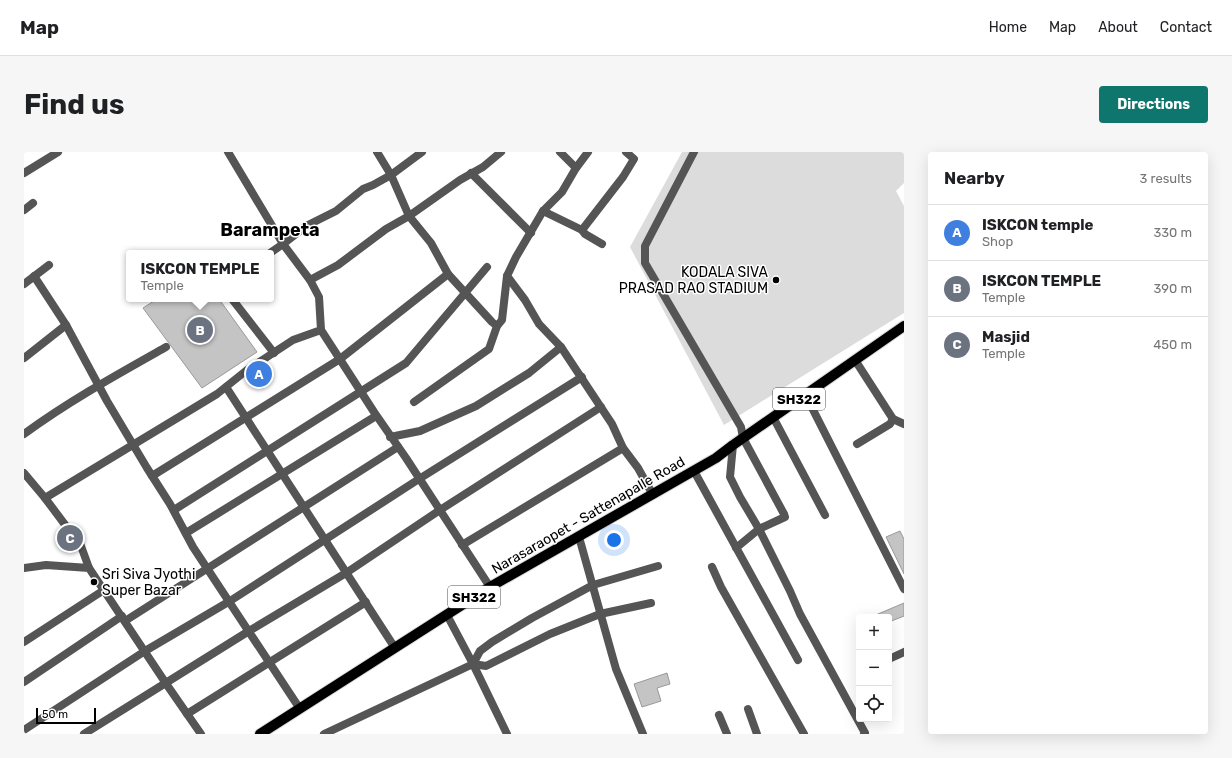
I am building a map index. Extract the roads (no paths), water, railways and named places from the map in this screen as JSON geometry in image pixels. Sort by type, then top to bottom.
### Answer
[{"type":"main road","name":"Narasaraopet - Sattenapalle Road","points":[[260,734],[490,587],[654,495],[716,458],[772,417],[904,326]]},
{"type":"street","points":[[228,152],[283,244],[310,280],[319,297],[321,330],[376,416],[490,587]]},
{"type":"street","points":[[377,152],[390,175],[409,216],[431,243],[448,274],[492,322],[498,326]]},
{"type":"street","points":[[274,250],[306,226],[336,211],[363,189],[390,175],[422,152]]},
{"type":"street","points":[[310,280],[338,265],[386,229],[409,216],[460,180],[483,167],[501,152]]},
{"type":"street","points":[[560,152],[576,168]]},
{"type":"street","points":[[414,402],[489,349],[502,320],[507,276],[516,257],[544,211],[562,192],[576,168],[588,152]]},
{"type":"street","points":[[582,230],[623,177],[634,159],[626,152]]},
{"type":"street","points":[[694,152],[645,246],[645,263],[741,427],[743,438],[785,517],[759,529],[736,548]]},
{"type":"street","points":[[24,173],[56,153]]},
{"type":"street","points":[[471,173],[531,233]]},
{"type":"street","points":[[24,210],[33,204]]},
{"type":"street","points":[[544,211],[582,230],[585,234],[602,244]]},
{"type":"street","points":[[24,284],[49,265]]},
{"type":"street","points":[[174,510],[406,363],[487,268]]},
{"type":"street","points":[[152,476],[340,359],[448,274]]},
{"type":"street","points":[[34,276],[66,325],[133,445],[174,510],[208,569],[300,708]]},
{"type":"street","points":[[507,276],[525,300],[539,324],[561,347],[582,377],[612,424],[623,448],[638,468],[654,495]]},
{"type":"street","points":[[234,302],[274,353]]},
{"type":"street","points":[[24,358],[66,325]]},
{"type":"street","points":[[45,498],[217,394],[247,370],[293,340],[321,330]]},
{"type":"street","points":[[24,434],[47,417],[166,347]]},
{"type":"street","points":[[390,437],[420,431],[476,406],[529,373],[561,347]]},
{"type":"street","points":[[855,360],[894,419],[904,424]]},
{"type":"street","points":[[24,730],[145,652],[230,601],[419,479],[582,377]]},
{"type":"street","points":[[226,387],[395,648]]},
{"type":"street","points":[[805,394],[904,589]]},
{"type":"street","points":[[84,734],[249,631],[346,573],[440,510],[601,407]]},
{"type":"street","points":[[186,533],[376,416]]},
{"type":"street","points":[[772,417],[825,515]]},
{"type":"street","points":[[857,444],[890,424],[894,419]]},
{"type":"street","points":[[733,445],[730,477],[740,498],[759,529],[800,614],[865,734]]},
{"type":"street","points":[[24,682],[123,619],[208,569],[398,447]]},
{"type":"street","points":[[462,545],[623,448]]},
{"type":"street","points":[[694,471],[798,660]]},
{"type":"street","points":[[24,473],[81,546],[89,568],[201,734]]},
{"type":"street","points":[[579,537],[616,669],[643,734]]},
{"type":"street","points":[[24,568],[46,565],[89,568]]},
{"type":"street","points":[[473,664],[480,651],[492,642],[532,618],[593,585],[658,566]]},
{"type":"street","points":[[712,567],[721,588],[804,734]]},
{"type":"street","points":[[24,642],[104,590]]},
{"type":"street","points":[[187,714],[366,602]]},
{"type":"street","points":[[324,734],[473,664],[486,666],[550,634],[600,614],[651,603]]},
{"type":"street","points":[[447,615],[507,734]]},
{"type":"street","points":[[892,658],[904,652]]},
{"type":"street","points":[[748,709],[757,734]]},
{"type":"street","points":[[719,715],[727,734]]},
{"type":"place","name":"KODALA SIVA PRASAD RAO STADIUM","points":[[776,280]]},
{"type":"place","name":"ISKCON TEMPLE","points":[[200,330]]},
{"type":"place","name":"ISKCON temple","points":[[259,374]]},
{"type":"place","name":"Masjid","points":[[70,538]]},
{"type":"place","name":"Sri Siva Jyothi Super Bazar","points":[[94,582]]},
{"type":"district","name":"Barampeta","points":[[270,230]]}]
